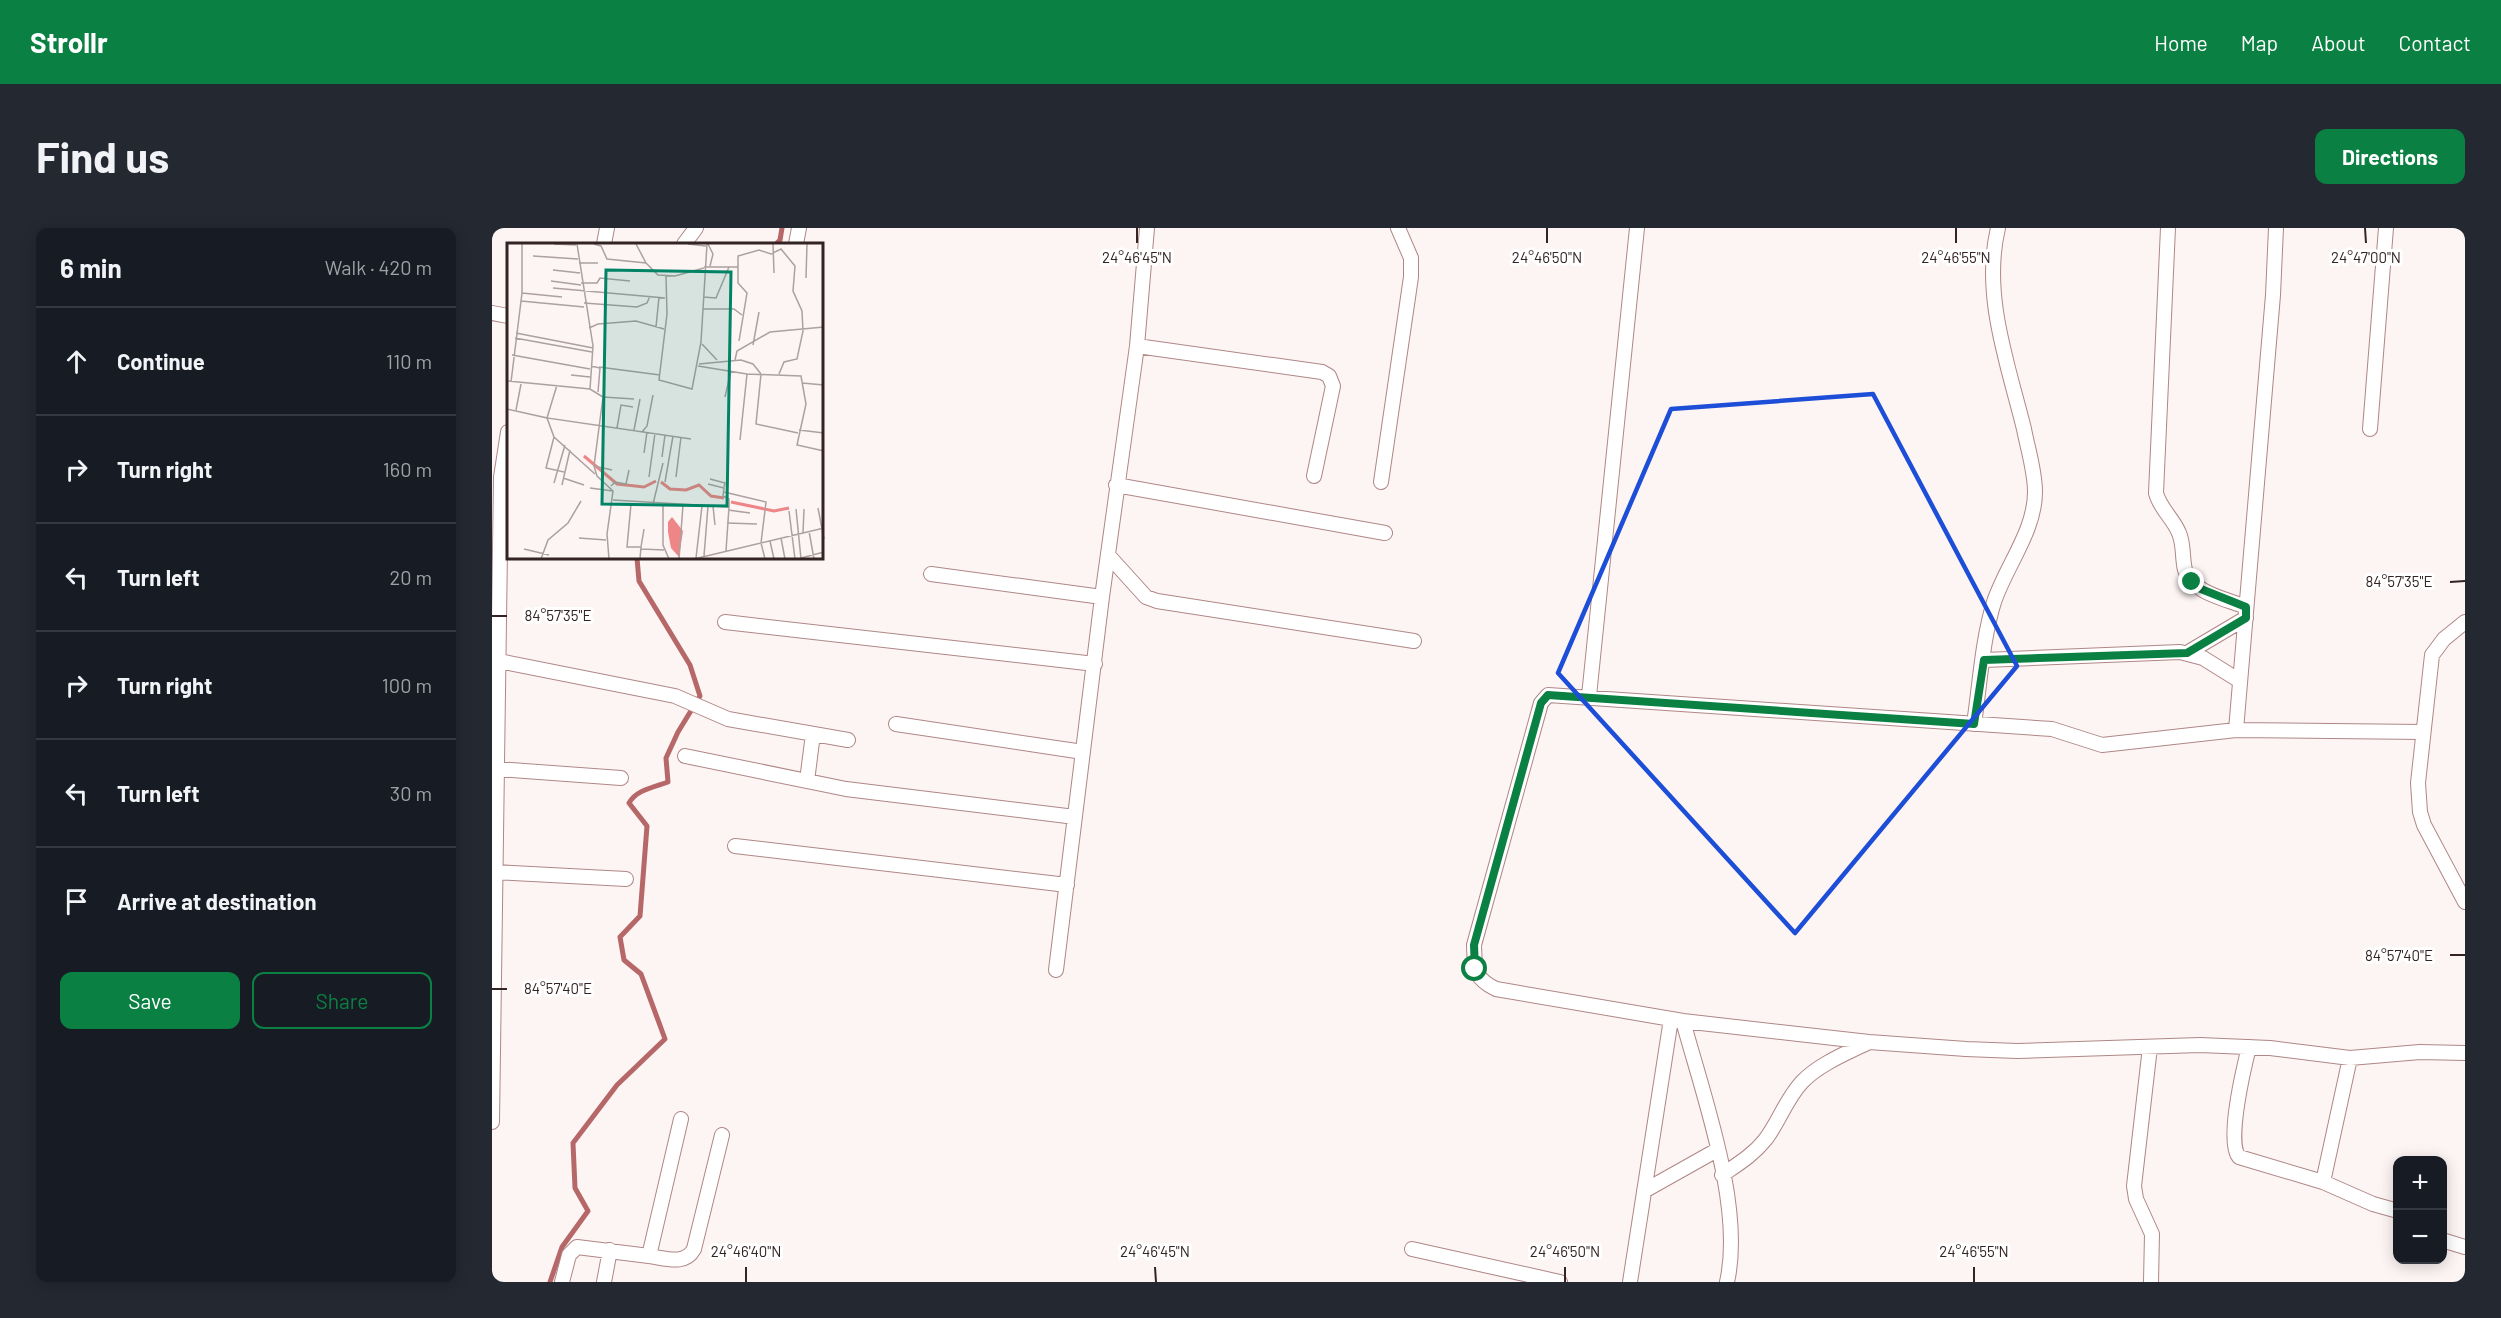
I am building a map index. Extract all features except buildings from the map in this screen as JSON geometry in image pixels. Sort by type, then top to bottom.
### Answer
[{"type":"street","points":[[604,243],[607,228]]},
{"type":"street","points":[[685,243],[696,228]]},
{"type":"street","points":[[796,243],[799,228]]},
{"type":"street","points":[[1056,970],[1116,485],[1137,346],[1147,228]]},
{"type":"street","points":[[1381,482],[1411,277],[1411,258],[1398,228]]},
{"type":"street","points":[[1589,696],[1637,228]]},
{"type":"street","points":[[1974,724],[1989,621],[1995,600],[2028,526],[2034,506],[2035,490],[2032,467],[1996,309],[1991,267],[1998,228]]},
{"type":"street","points":[[2168,228],[2156,493],[2162,509],[2179,533],[2185,569],[2192,582],[2246,613]]},
{"type":"street","points":[[2236,730],[2273,295],[2276,228]]},
{"type":"street","points":[[2370,429],[2386,228]]},
{"type":"street","points":[[492,313],[507,316]]},
{"type":"street","points":[[1137,346],[1322,372],[1329,376],[1333,386],[1314,476]]},
{"type":"street","points":[[492,1122],[497,769],[495,742],[499,661],[495,633],[496,477],[507,436]]},
{"type":"street","points":[[1116,485],[1385,533]]},
{"type":"street","points":[[1108,555],[1146,597],[1156,601],[1414,641]]},
{"type":"street","points":[[932,574],[1102,597]]},
{"type":"street","points":[[2187,653],[2246,613]]},
{"type":"street","points":[[725,622],[1095,664]]},
{"type":"street","points":[[2465,622],[2444,639],[2432,654],[2418,783],[2420,812],[2424,825],[2465,902]]},
{"type":"street","points":[[1984,660],[2187,653],[2203,658],[2240,681]]},
{"type":"street","points":[[499,661],[685,700],[728,719],[848,740]]},
{"type":"street","points":[[2423,732],[2236,730],[2102,745],[2052,729],[1555,693],[1548,695],[1541,703],[1474,945],[1475,969],[1482,982],[1496,989],[1677,1020],[1869,1042],[2017,1051],[2249,1047],[2350,1058],[2420,1052],[2465,1053]]},
{"type":"street","points":[[896,724],[1083,752]]},
{"type":"street","points":[[807,781],[813,734]]},
{"type":"street","points":[[685,756],[846,789],[1075,817]]},
{"type":"street","points":[[497,769],[621,778]]},
{"type":"street","points":[[735,846],[1067,885]]},
{"type":"street","points":[[495,872],[626,879]]},
{"type":"street","points":[[1677,1020],[1717,1150],[1728,1199],[1731,1243],[1727,1282]]},
{"type":"street","points":[[1630,1282],[1644,1191],[1677,1020]]},
{"type":"street","points":[[1722,1175],[1746,1159],[1766,1139],[1791,1094],[1804,1080],[1819,1069],[1869,1042]]},
{"type":"street","points":[[2150,1047],[2134,1186],[2136,1199],[2152,1234],[2151,1282]]},
{"type":"street","points":[[2249,1047],[2239,1096],[2236,1154],[2244,1160],[2324,1182],[2373,1204],[2394,1210]]},
{"type":"street","points":[[2324,1182],[2350,1058]]},
{"type":"street","points":[[649,1256],[681,1119]]},
{"type":"street","points":[[562,1282],[569,1255],[577,1247],[683,1260],[690,1257],[694,1249],[722,1135]]},
{"type":"street","points":[[1644,1191],[1717,1150]]},
{"type":"street","points":[[2447,1242],[2465,1247]]},
{"type":"street","points":[[1412,1249],[1560,1282]]},
{"type":"street","points":[[604,1282],[610,1250]]},
{"type":"highlighted area","points":[[1873,394],[2017,666],[1795,933],[1558,673],[1671,409]]},
{"type":"waterway","points":[[777,243],[780,240],[782,228]]},
{"type":"waterway","points":[[550,1282],[562,1247],[588,1211],[575,1188],[573,1143],[617,1085],[665,1039],[641,974],[624,960],[620,937],[640,916],[647,826],[629,803],[641,792],[668,782],[666,758],[678,732],[700,696],[690,665],[639,581],[637,560]]},
{"type":"route","points":[[1475,969],[1474,945],[1541,703],[1548,695],[1555,693],[1974,724],[1984,660],[2187,653],[2246,618],[2246,607],[2201,589],[2192,582]]}]
